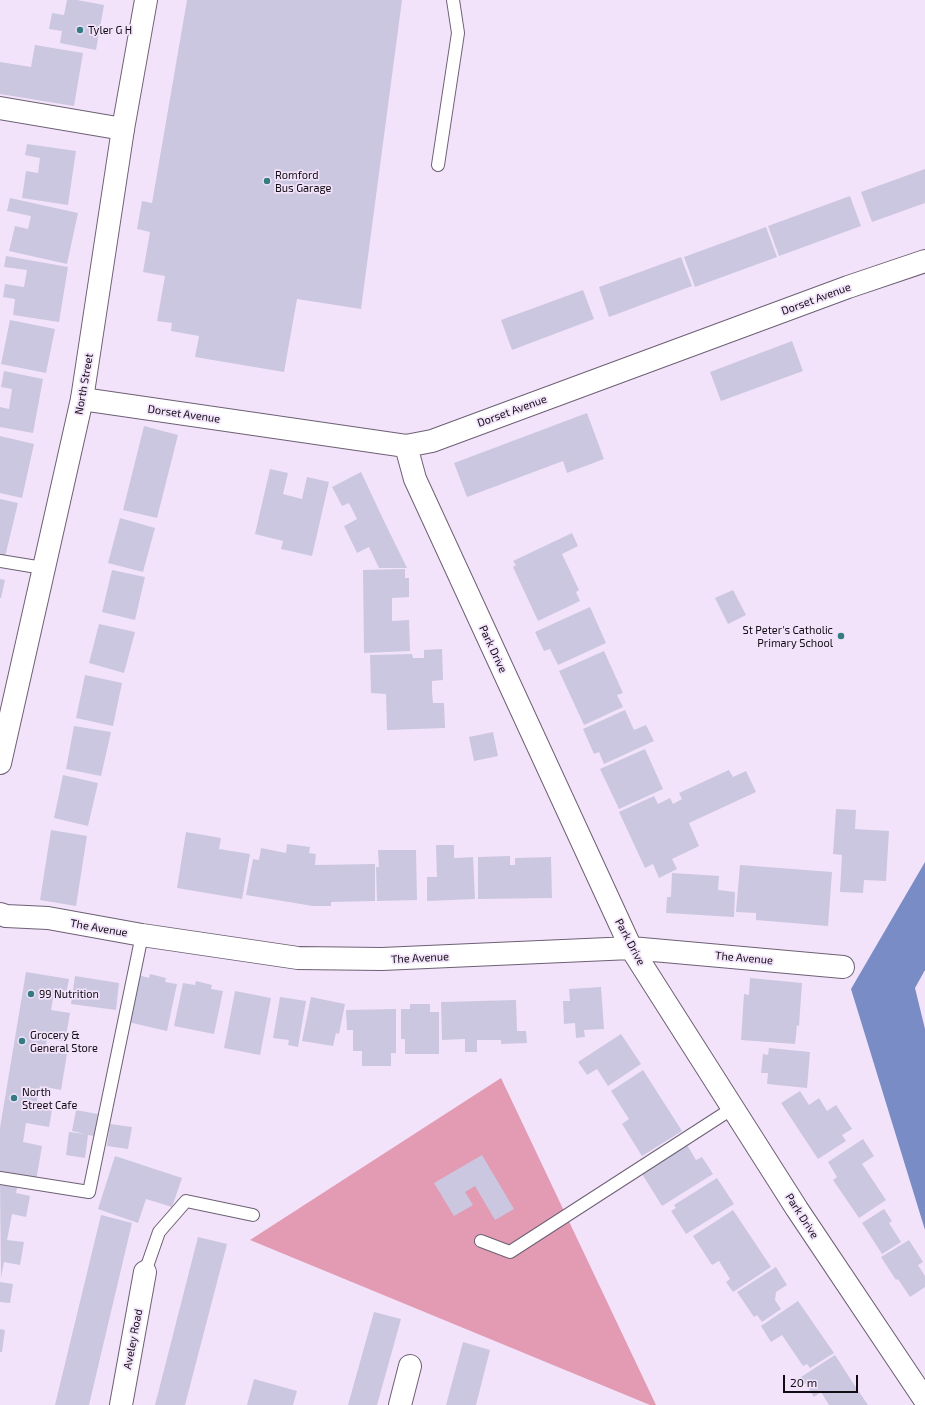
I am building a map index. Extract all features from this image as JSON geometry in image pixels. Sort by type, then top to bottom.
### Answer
[{"type":"street","name":"North Street","points":[[0,763],[3,735],[82,399],[123,129],[146,0]]},
{"type":"street","points":[[0,108],[123,129]]},
{"type":"street","name":"Dorset Avenue","points":[[82,399],[406,446],[432,441],[848,287],[925,261]]},
{"type":"street","name":"Park Drive","points":[[406,446],[415,479],[631,948],[797,1209],[925,1400]]},
{"type":"street","name":"The Avenue","points":[[0,914],[6,916],[48,918],[142,936],[298,958],[382,959],[631,948],[843,967]]},
{"type":"street","name":"Aveley Road","points":[[120,1405],[145,1272]]},
{"type":"street","points":[[400,1405],[410,1366]]},
{"type":"lane","points":[[438,165],[458,33],[453,0]]},
{"type":"lane","points":[[0,561],[43,568]]},
{"type":"lane","points":[[0,1178],[88,1192],[142,936]]},
{"type":"lane","points":[[481,1241],[510,1252],[733,1108]]},
{"type":"lane","points":[[145,1272],[159,1232],[186,1201],[253,1215]]},
{"type":"shaded area","points":[[501,1078],[656,1405],[650,1405],[250,1240]]},
{"type":"water","points":[[925,862],[925,970],[915,988],[925,1029],[925,1230],[851,989]]},
{"type":"building","points":[[67,0],[77,0],[104,5],[96,50],[60,43],[62,31],[49,29],[52,13],[64,15]]},
{"type":"building","name":"Romford Bus Garage","points":[[187,0],[402,0],[361,309],[297,299],[284,372],[195,357],[199,336],[171,331],[172,323],[157,321],[165,276],[143,272],[150,232],[137,229],[142,201],[152,203]]},
{"type":"building","points":[[35,45],[83,53],[74,106],[0,94],[0,62],[31,67]]},
{"type":"building","points":[[27,144],[76,151],[68,205],[22,198],[26,171],[38,173],[40,158],[25,155]]},
{"type":"building","points":[[925,169],[925,203],[872,222],[861,192]]},
{"type":"building","points":[[850,196],[861,226],[779,256],[768,226]]},
{"type":"building","points":[[10,198],[78,213],[67,264],[9,251],[15,226],[28,229],[31,216],[7,211]]},
{"type":"building","points":[[766,227],[777,257],[695,287],[684,257]]},
{"type":"building","points":[[6,256],[68,267],[59,322],[13,315],[15,299],[3,297],[5,284],[24,287],[27,270],[4,267]]},
{"type":"building","points":[[681,257],[692,286],[609,317],[599,287]]},
{"type":"building","points":[[583,290],[594,319],[512,350],[501,320]]},
{"type":"building","points":[[10,320],[55,329],[46,373],[1,364]]},
{"type":"building","points":[[792,341],[803,371],[721,401],[710,372]]},
{"type":"building","points":[[4,371],[43,379],[33,433],[0,427],[0,407],[9,409],[12,389],[1,387]]},
{"type":"building","points":[[587,413],[604,459],[567,473],[563,461],[467,497],[454,463]]},
{"type":"building","points":[[144,426],[178,435],[157,518],[123,510]]},
{"type":"building","points":[[0,436],[34,444],[22,498],[0,493]]},
{"type":"building","points":[[270,469],[288,473],[283,494],[302,499],[307,477],[329,482],[312,556],[281,549],[283,541],[255,534]]},
{"type":"building","points":[[361,472],[407,568],[379,568],[369,547],[357,553],[344,526],[357,519],[349,503],[342,506],[332,487]]},
{"type":"building","points":[[0,499],[18,503],[5,557],[0,556]]},
{"type":"building","points":[[120,518],[155,528],[143,572],[108,563]]},
{"type":"building","points":[[572,533],[578,546],[562,554],[579,590],[576,592],[580,601],[538,621],[513,567],[516,565],[513,561]]},
{"type":"building","points":[[405,569],[405,578],[409,578],[409,597],[392,598],[392,621],[409,620],[410,651],[364,653],[363,570]]},
{"type":"building","points":[[112,570],[145,577],[135,620],[102,612]]},
{"type":"building","points":[[0,579],[5,580],[1,598],[0,598]]},
{"type":"building","points":[[733,590],[746,615],[728,624],[715,598]]},
{"type":"building","points":[[590,607],[606,643],[558,665],[550,649],[544,651],[535,632]]},
{"type":"building","points":[[99,624],[135,632],[124,673],[89,663]]},
{"type":"building","points":[[442,649],[443,680],[432,681],[432,692],[433,703],[444,703],[445,728],[387,730],[386,694],[371,693],[370,655],[412,654],[413,658],[424,658],[424,650]]},
{"type":"building","points":[[604,651],[623,693],[617,695],[623,707],[584,725],[559,671]]},
{"type":"building","points":[[85,675],[122,683],[113,726],[76,718]]},
{"type":"building","points":[[625,710],[634,730],[646,725],[654,741],[604,764],[599,752],[594,754],[583,729]]},
{"type":"building","points":[[74,726],[111,732],[101,776],[66,769]]},
{"type":"building","points":[[493,732],[498,756],[474,761],[469,737]]},
{"type":"building","points":[[645,749],[663,789],[619,809],[600,769]]},
{"type":"building","points":[[729,770],[733,777],[746,771],[756,792],[689,823],[699,846],[672,859],[677,869],[659,878],[653,864],[645,868],[619,812],[654,796],[658,804],[670,798],[673,804],[682,799],[679,793]]},
{"type":"building","points":[[63,775],[98,783],[88,826],[54,818]]},
{"type":"building","points":[[836,809],[856,810],[855,829],[889,831],[886,881],[864,880],[863,893],[840,892],[842,855],[833,854]]},
{"type":"building","points":[[51,830],[87,836],[76,906],[40,900]]},
{"type":"building","points":[[186,832],[221,838],[219,849],[250,854],[242,899],[177,888]]},
{"type":"building","points":[[287,844],[310,847],[309,853],[316,854],[315,865],[375,864],[375,901],[331,902],[331,906],[313,906],[246,895],[253,859],[259,860],[261,848],[286,853]]},
{"type":"building","points":[[436,845],[454,845],[454,858],[473,857],[475,899],[427,901],[427,877],[437,877]]},
{"type":"building","points":[[378,850],[416,850],[417,900],[377,901],[376,867],[379,867]]},
{"type":"building","points":[[510,856],[510,865],[515,865],[515,858],[551,857],[552,898],[478,899],[478,857]]},
{"type":"building","points":[[740,865],[832,872],[828,926],[756,920],[756,913],[736,912]]},
{"type":"building","points":[[672,873],[719,876],[718,890],[735,892],[734,917],[666,913],[667,897],[671,897]]},
{"type":"building","points":[[26,972],[69,979],[66,995],[54,993],[51,1010],[70,1013],[65,1042],[47,1039],[45,1051],[67,1054],[61,1090],[40,1086],[37,1101],[53,1104],[49,1127],[26,1123],[23,1142],[42,1146],[36,1181],[0,1175],[0,1128]]},
{"type":"building","points":[[150,974],[166,978],[165,982],[177,984],[167,1031],[128,1022],[138,975],[149,978]]},
{"type":"building","points":[[75,976],[119,983],[116,1010],[71,1004]]},
{"type":"building","points":[[750,978],[802,983],[799,1026],[797,1025],[795,1044],[741,1040],[744,994],[749,995]]},
{"type":"building","points":[[196,981],[212,985],[211,989],[223,991],[214,1034],[174,1026],[183,983],[195,985]]},
{"type":"building","points":[[601,987],[604,1029],[584,1030],[585,1037],[576,1038],[575,1023],[564,1024],[563,1001],[570,1001],[569,989]]},
{"type":"building","points":[[235,991],[271,998],[260,1055],[224,1048]]},
{"type":"building","points":[[280,997],[306,1001],[298,1047],[288,1045],[289,1040],[273,1038]]},
{"type":"building","points":[[311,997],[345,1004],[339,1034],[336,1033],[333,1046],[302,1041]]},
{"type":"building","points":[[516,1000],[517,1031],[526,1031],[527,1043],[501,1044],[501,1040],[477,1040],[477,1052],[465,1052],[465,1039],[442,1040],[441,1002]]},
{"type":"building","points":[[410,1004],[430,1004],[430,1012],[439,1012],[439,1054],[405,1054],[405,1039],[401,1039],[401,1009],[410,1009]]},
{"type":"building","points":[[396,1009],[396,1053],[391,1053],[391,1066],[362,1066],[362,1051],[353,1051],[353,1030],[347,1030],[346,1010]]},
{"type":"building","points":[[621,1034],[641,1064],[608,1086],[597,1069],[587,1075],[578,1062]]},
{"type":"building","points":[[769,1048],[810,1052],[807,1088],[767,1084],[768,1073],[761,1073],[763,1054],[768,1055]]},
{"type":"building","points":[[643,1070],[682,1131],[642,1156],[622,1124],[629,1119],[611,1091]]},
{"type":"building","points":[[800,1091],[809,1105],[819,1098],[827,1111],[836,1105],[852,1129],[842,1135],[846,1141],[818,1159],[781,1103]]},
{"type":"building","points":[[76,1110],[98,1114],[94,1136],[88,1135],[85,1158],[66,1155],[69,1132],[85,1134],[72,1131]]},
{"type":"building","points":[[110,1124],[132,1127],[128,1149],[107,1146]]},
{"type":"building","points":[[863,1139],[874,1156],[862,1164],[886,1200],[859,1218],[833,1180],[837,1177],[828,1162]]},
{"type":"building","points":[[687,1145],[696,1160],[702,1157],[713,1174],[662,1206],[642,1174]]},
{"type":"building","points":[[482,1155],[514,1209],[495,1220],[475,1186],[465,1192],[473,1205],[454,1216],[434,1183]]},
{"type":"building","points":[[115,1156],[182,1178],[172,1207],[146,1199],[138,1223],[98,1209]]},
{"type":"building","points":[[717,1178],[734,1204],[686,1234],[671,1211],[676,1208],[674,1205]]},
{"type":"building","points":[[0,1180],[18,1183],[16,1193],[30,1196],[26,1217],[12,1214],[7,1240],[24,1242],[20,1265],[4,1262],[1,1278]]},
{"type":"building","points":[[884,1209],[892,1221],[889,1223],[901,1242],[882,1254],[862,1223]]},
{"type":"building","points":[[733,1210],[771,1267],[733,1292],[726,1282],[730,1279],[719,1261],[712,1265],[693,1236]]},
{"type":"building","points":[[101,1215],[132,1223],[89,1405],[55,1405]]},
{"type":"building","points":[[198,1237],[227,1244],[185,1405],[155,1405]]},
{"type":"building","points":[[909,1240],[923,1262],[918,1265],[925,1276],[925,1287],[910,1297],[898,1279],[896,1280],[881,1257]]},
{"type":"building","points":[[776,1267],[787,1285],[776,1292],[775,1300],[781,1309],[762,1322],[757,1315],[754,1317],[737,1292]]},
{"type":"building","points":[[0,1282],[13,1284],[10,1303],[0,1302]]},
{"type":"building","points":[[798,1301],[834,1353],[810,1368],[807,1364],[803,1366],[782,1335],[771,1342],[761,1326]]},
{"type":"building","points":[[374,1312],[401,1319],[377,1405],[348,1405]]},
{"type":"building","points":[[0,1329],[5,1330],[2,1352],[0,1352]]},
{"type":"building","points":[[463,1342],[490,1350],[476,1405],[446,1405]]},
{"type":"building","points":[[835,1355],[868,1405],[829,1405],[821,1392],[814,1397],[801,1377]]},
{"type":"building","points":[[254,1379],[297,1391],[293,1405],[247,1405]]},
{"type":"place","name":"Tyler G H","points":[[80,30]]},
{"type":"place","name":"Romford Bus Garage","points":[[267,181]]},
{"type":"place","name":"St Peter's Catholic Primary School","points":[[841,636]]},
{"type":"place","name":"99 Nutrition","points":[[31,994]]},
{"type":"place","name":"Grocery & General Store","points":[[22,1041]]},
{"type":"place","name":"North Street Cafe","points":[[14,1098]]}]
